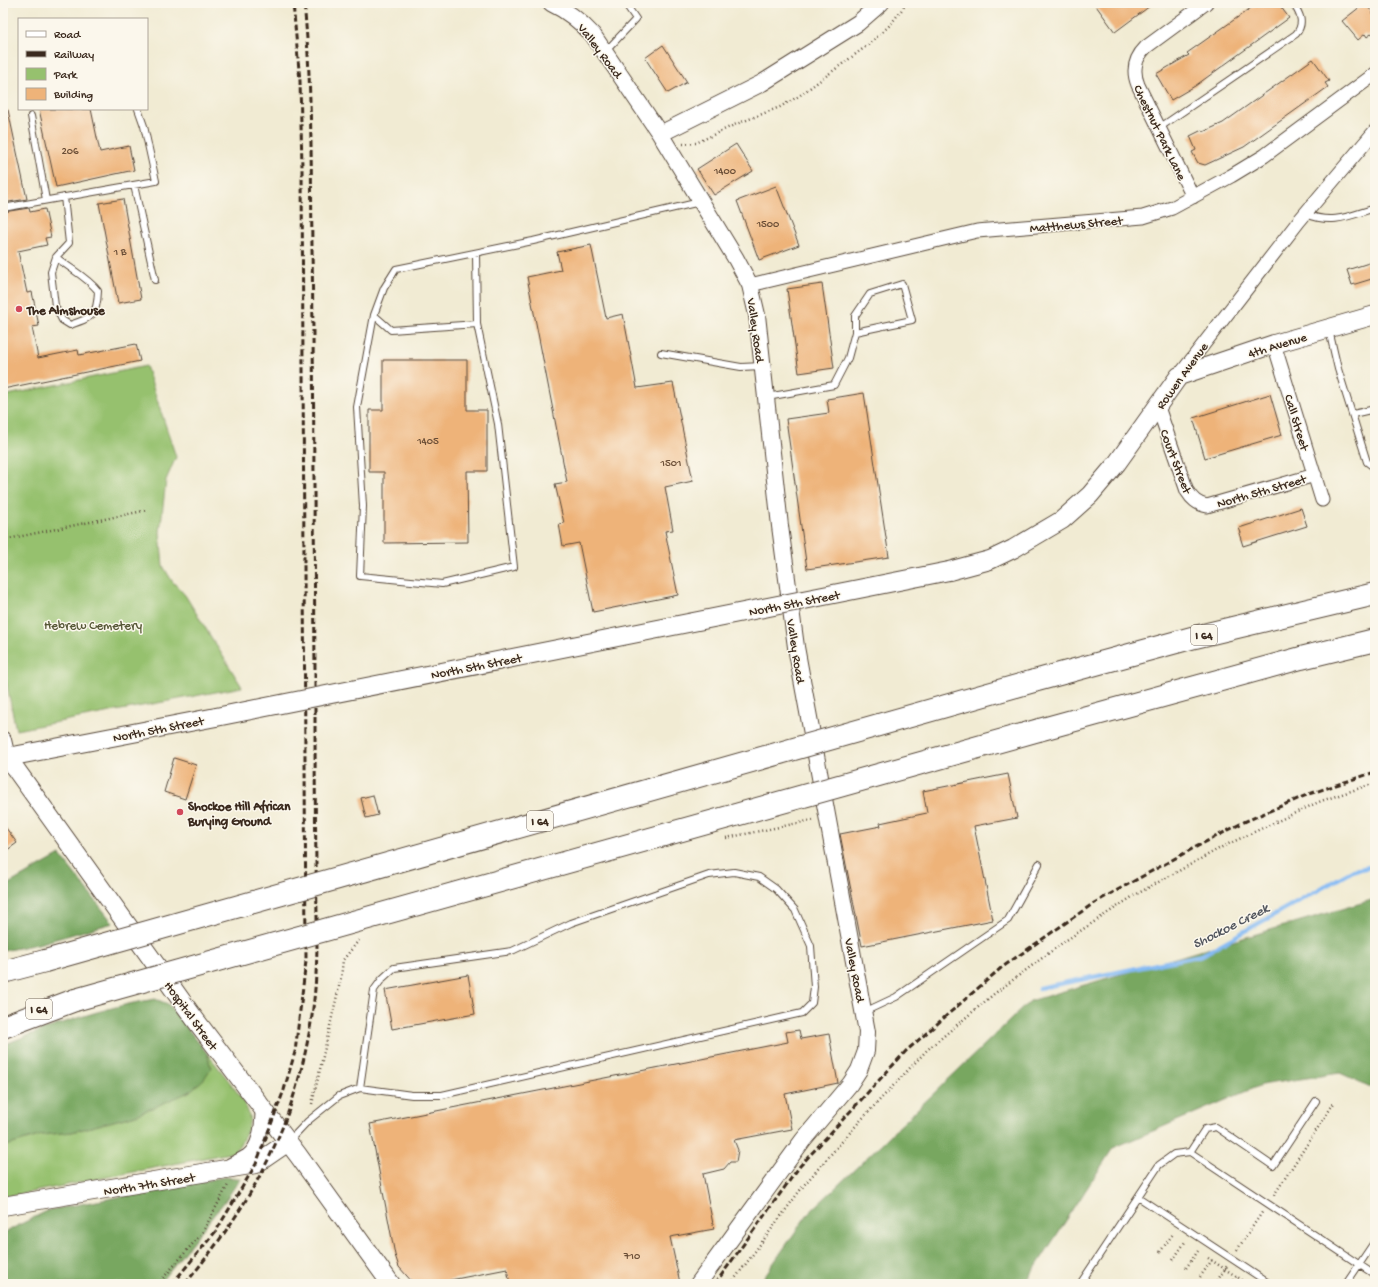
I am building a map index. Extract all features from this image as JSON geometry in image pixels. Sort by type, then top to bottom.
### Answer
[{"type":"highway","name":"I 64","points":[[3,972],[1034,681],[1195,637],[1375,594]]},
{"type":"highway","name":"I 64","points":[[3,1018],[75,1000],[1300,658],[1375,640]]},
{"type":"highway","points":[[3,1027],[75,1000]]},
{"type":"main road","name":"4th Avenue","points":[[1179,376],[1274,344],[1375,315]]},
{"type":"main road","name":"Rowen Avenue","points":[[949,571],[990,560],[1013,549],[1062,520],[1090,494],[1117,463],[1179,376]]},
{"type":"main road","name":"North 5th Street","points":[[5,758],[949,571]]},
{"type":"main road","name":"Hospital Street","points":[[5,758],[194,1018],[288,1142],[391,1284]]},
{"type":"main road","name":"North 7th Street","points":[[3,1206],[256,1164],[288,1142]]},
{"type":"street","name":"Valley Road","points":[[551,3],[580,21],[593,35],[663,139],[750,285],[757,315],[765,397],[796,647],[867,1032],[866,1051],[859,1070],[850,1084],[803,1140],[698,1284]]},
{"type":"street","points":[[663,139],[762,83],[858,22],[881,3]]},
{"type":"street","name":"Chestnut Park Lane","points":[[1193,197],[1159,128],[1134,71],[1136,60],[1150,43],[1206,3]]},
{"type":"street","name":"Matthews Street","points":[[750,285],[977,231],[1143,217],[1172,208],[1264,156],[1371,76],[1375,66]]},
{"type":"street","name":"Rowen Avenue","points":[[1179,376],[1306,214],[1375,131]]},
{"type":"street","name":"Call Street","points":[[1274,344],[1322,500]]},
{"type":"street","name":"Court Street","points":[[1158,407],[1187,490],[1195,502],[1207,506]]},
{"type":"street","name":"North 5th Street","points":[[1207,506],[1315,475]]},
{"type":"street","name":"Hospital Street","points":[[3,740],[5,758]]},
{"type":"street","points":[[232,1168],[248,1155],[255,1144],[262,1128],[262,1109]]},
{"type":"lane","points":[[604,52],[636,19],[625,3]]},
{"type":"lane","points":[[1159,128],[1296,34],[1302,24],[1301,17],[1293,3]]},
{"type":"lane","points":[[3,208],[156,181],[144,126],[138,110]]},
{"type":"lane","points":[[31,116],[46,200]]},
{"type":"lane","points":[[134,185],[155,280]]},
{"type":"lane","points":[[56,257],[75,273],[89,280],[98,291],[97,309],[88,319],[70,325],[62,320],[55,306],[51,272],[56,257],[69,243],[64,197]]},
{"type":"lane","points":[[476,253],[477,324],[498,424],[514,567],[442,584],[360,576],[363,506],[357,407],[374,315],[384,288],[396,269],[476,253],[701,202]]},
{"type":"lane","points":[[1306,214],[1324,220],[1338,219],[1375,208]]},
{"type":"lane","points":[[765,397],[834,385],[848,358],[855,332],[855,316],[870,294],[902,284],[912,320],[855,332]]},
{"type":"lane","points":[[374,315],[391,330],[477,324]]},
{"type":"lane","points":[[1329,328],[1338,369],[1367,462],[1375,468]]},
{"type":"lane","points":[[660,353],[741,367],[762,366]]},
{"type":"lane","points":[[1353,414],[1375,409]]},
{"type":"lane","points":[[864,1012],[896,997],[1008,920],[1039,864]]},
{"type":"lane","points":[[288,1142],[308,1121],[339,1096],[360,1088],[412,1095],[442,1095],[802,1014],[812,1004],[814,987],[811,946],[795,910],[776,889],[759,877],[734,872],[709,875],[579,921],[512,951],[394,968],[382,979],[374,990],[360,1088]]},
{"type":"lane","points":[[1190,1152],[1205,1129],[1216,1127],[1273,1166],[1316,1101]]},
{"type":"lane","points":[[1080,1284],[1159,1165],[1174,1154],[1190,1152],[1375,1276]]},
{"type":"lane","points":[[1138,1197],[1270,1284]]},
{"type":"lane","points":[[1346,1284],[1375,1241]]},
{"type":"path","points":[[663,139],[696,143],[728,127],[780,107],[799,96],[868,45],[890,25],[907,3]]},
{"type":"path","points":[[3,540],[148,510]]},
{"type":"path","points":[[731,1284],[804,1185],[860,1121],[927,1050],[994,994],[1065,941],[1162,880],[1224,846],[1321,801],[1375,784]]},
{"type":"path","points":[[723,839],[827,817]]},
{"type":"path","points":[[308,1121],[343,960],[361,938]]},
{"type":"path","points":[[1215,1284],[1334,1103]]},
{"type":"path","points":[[158,1284],[202,1233],[232,1168]]},
{"type":"path","points":[[1166,1230],[1248,1284]]},
{"type":"path","points":[[1160,1252],[1173,1234]]},
{"type":"path","points":[[1173,1260],[1185,1242]]},
{"type":"path","points":[[1186,1268],[1198,1251]]},
{"type":"path","points":[[1200,1278],[1212,1260]]},
{"type":"path","points":[[1231,1284],[1236,1276]]},
{"type":"green space","name":"Hebrew Cemetery","points":[[146,366],[176,457],[166,480],[160,532],[163,566],[172,581],[185,595],[242,687],[16,730],[3,666],[3,396]]},
{"type":"green space","points":[[60,855],[113,923],[38,944],[3,951],[3,887]]},
{"type":"green space","points":[[1375,899],[1375,1089],[1340,1073],[1261,1085],[1113,1148],[1025,1284],[759,1284],[807,1215],[1030,1001]]},
{"type":"green space","points":[[155,999],[168,1004],[207,1053],[211,1068],[204,1079],[189,1092],[136,1115],[72,1132],[42,1135],[3,1147],[3,1045],[59,1024],[97,1012],[136,1002]]},
{"type":"green space","points":[[207,1053],[237,1092],[247,1108],[249,1115],[249,1125],[235,1152],[6,1197],[3,1180],[3,1147],[42,1135],[72,1132],[136,1115],[161,1103],[211,1068]]},
{"type":"green space","points":[[225,1177],[240,1179],[225,1201],[159,1284],[3,1284],[3,1233],[49,1210]]},
{"type":"building","points":[[1094,3],[1154,3],[1115,32]]},
{"type":"building","points":[[1258,3],[1278,3],[1289,18],[1195,86],[1171,100],[1156,74],[1189,55],[1187,53]]},
{"type":"building","points":[[1365,3],[1375,16],[1375,31],[1367,37],[1365,34],[1358,40],[1342,21]]},
{"type":"building","points":[[663,45],[687,82],[668,93],[645,58]]},
{"type":"building","points":[[1313,59],[1329,81],[1325,83],[1328,87],[1244,147],[1205,165],[1198,163],[1192,152],[1196,150],[1190,136],[1223,123]]},
{"type":"building","points":[[3,110],[8,110],[27,199],[3,203]]},
{"type":"building","points":[[39,110],[91,110],[100,152],[129,146],[134,170],[56,187]]},
{"type":"building","points":[[736,144],[753,171],[714,195],[697,169]]},
{"type":"building","points":[[776,186],[799,245],[759,260],[737,201]]},
{"type":"building","points":[[123,199],[141,299],[118,303],[99,203]]},
{"type":"building","name":"The Almshouse","points":[[29,208],[30,212],[45,209],[51,237],[45,238],[47,245],[18,251],[27,293],[32,292],[39,326],[32,327],[38,358],[78,350],[79,355],[136,344],[140,361],[3,389],[3,212]]},
{"type":"building","points":[[591,245],[606,318],[623,314],[637,388],[673,383],[693,481],[665,487],[673,530],[665,531],[678,595],[593,612],[579,543],[563,546],[559,524],[564,523],[555,484],[567,482],[527,277],[561,270],[557,252]]},
{"type":"building","points":[[1375,261],[1375,278],[1352,285],[1347,270]]},
{"type":"building","points":[[822,284],[834,368],[799,373],[787,289]]},
{"type":"building","points":[[383,360],[467,360],[467,410],[487,410],[487,471],[467,471],[468,542],[384,543],[384,472],[369,472],[369,410],[383,410]]},
{"type":"building","points":[[864,393],[889,557],[807,569],[786,419],[829,413],[827,399]]},
{"type":"building","points":[[1270,394],[1282,435],[1205,458],[1193,418]]},
{"type":"building","points":[[1301,508],[1307,526],[1243,546],[1239,528]]},
{"type":"building","points":[[174,758],[196,765],[185,799],[164,792]]},
{"type":"building","points":[[1008,774],[1017,818],[974,826],[993,920],[862,946],[840,834],[881,826],[880,823],[927,813],[923,791]]},
{"type":"building","points":[[373,795],[378,815],[366,818],[361,798]]},
{"type":"building","points":[[3,824],[17,843],[3,853]]},
{"type":"building","points":[[468,975],[475,1014],[392,1029],[385,990]]},
{"type":"building","points":[[799,1030],[801,1039],[829,1034],[838,1083],[785,1094],[792,1129],[734,1140],[738,1150],[736,1162],[730,1162],[724,1169],[703,1174],[714,1229],[670,1237],[680,1283],[510,1284],[507,1269],[430,1284],[414,1284],[399,1267],[395,1255],[370,1124],[788,1042],[786,1032]]},
{"type":"waterway","name":"Shockoe Creek","points":[[1039,988],[1202,955],[1354,870],[1375,866]]},
{"type":"railway","points":[[172,1284],[216,1231],[256,1164],[284,1090],[295,1052],[306,961],[302,167],[300,81],[293,3]]},
{"type":"railway","points":[[185,1284],[208,1256],[228,1227],[247,1199],[263,1170],[290,1108],[300,1075],[312,1017],[317,951],[313,300],[310,94],[304,3]]},
{"type":"railway","points":[[715,1284],[800,1166],[906,1051],[1001,968],[1094,903],[1192,849],[1244,822],[1309,794],[1375,772]]},
{"type":"place","name":"The Almshouse","points":[[19,309]]},
{"type":"place","name":"Shockoe Hill African Burying Ground","points":[[180,812]]}]
